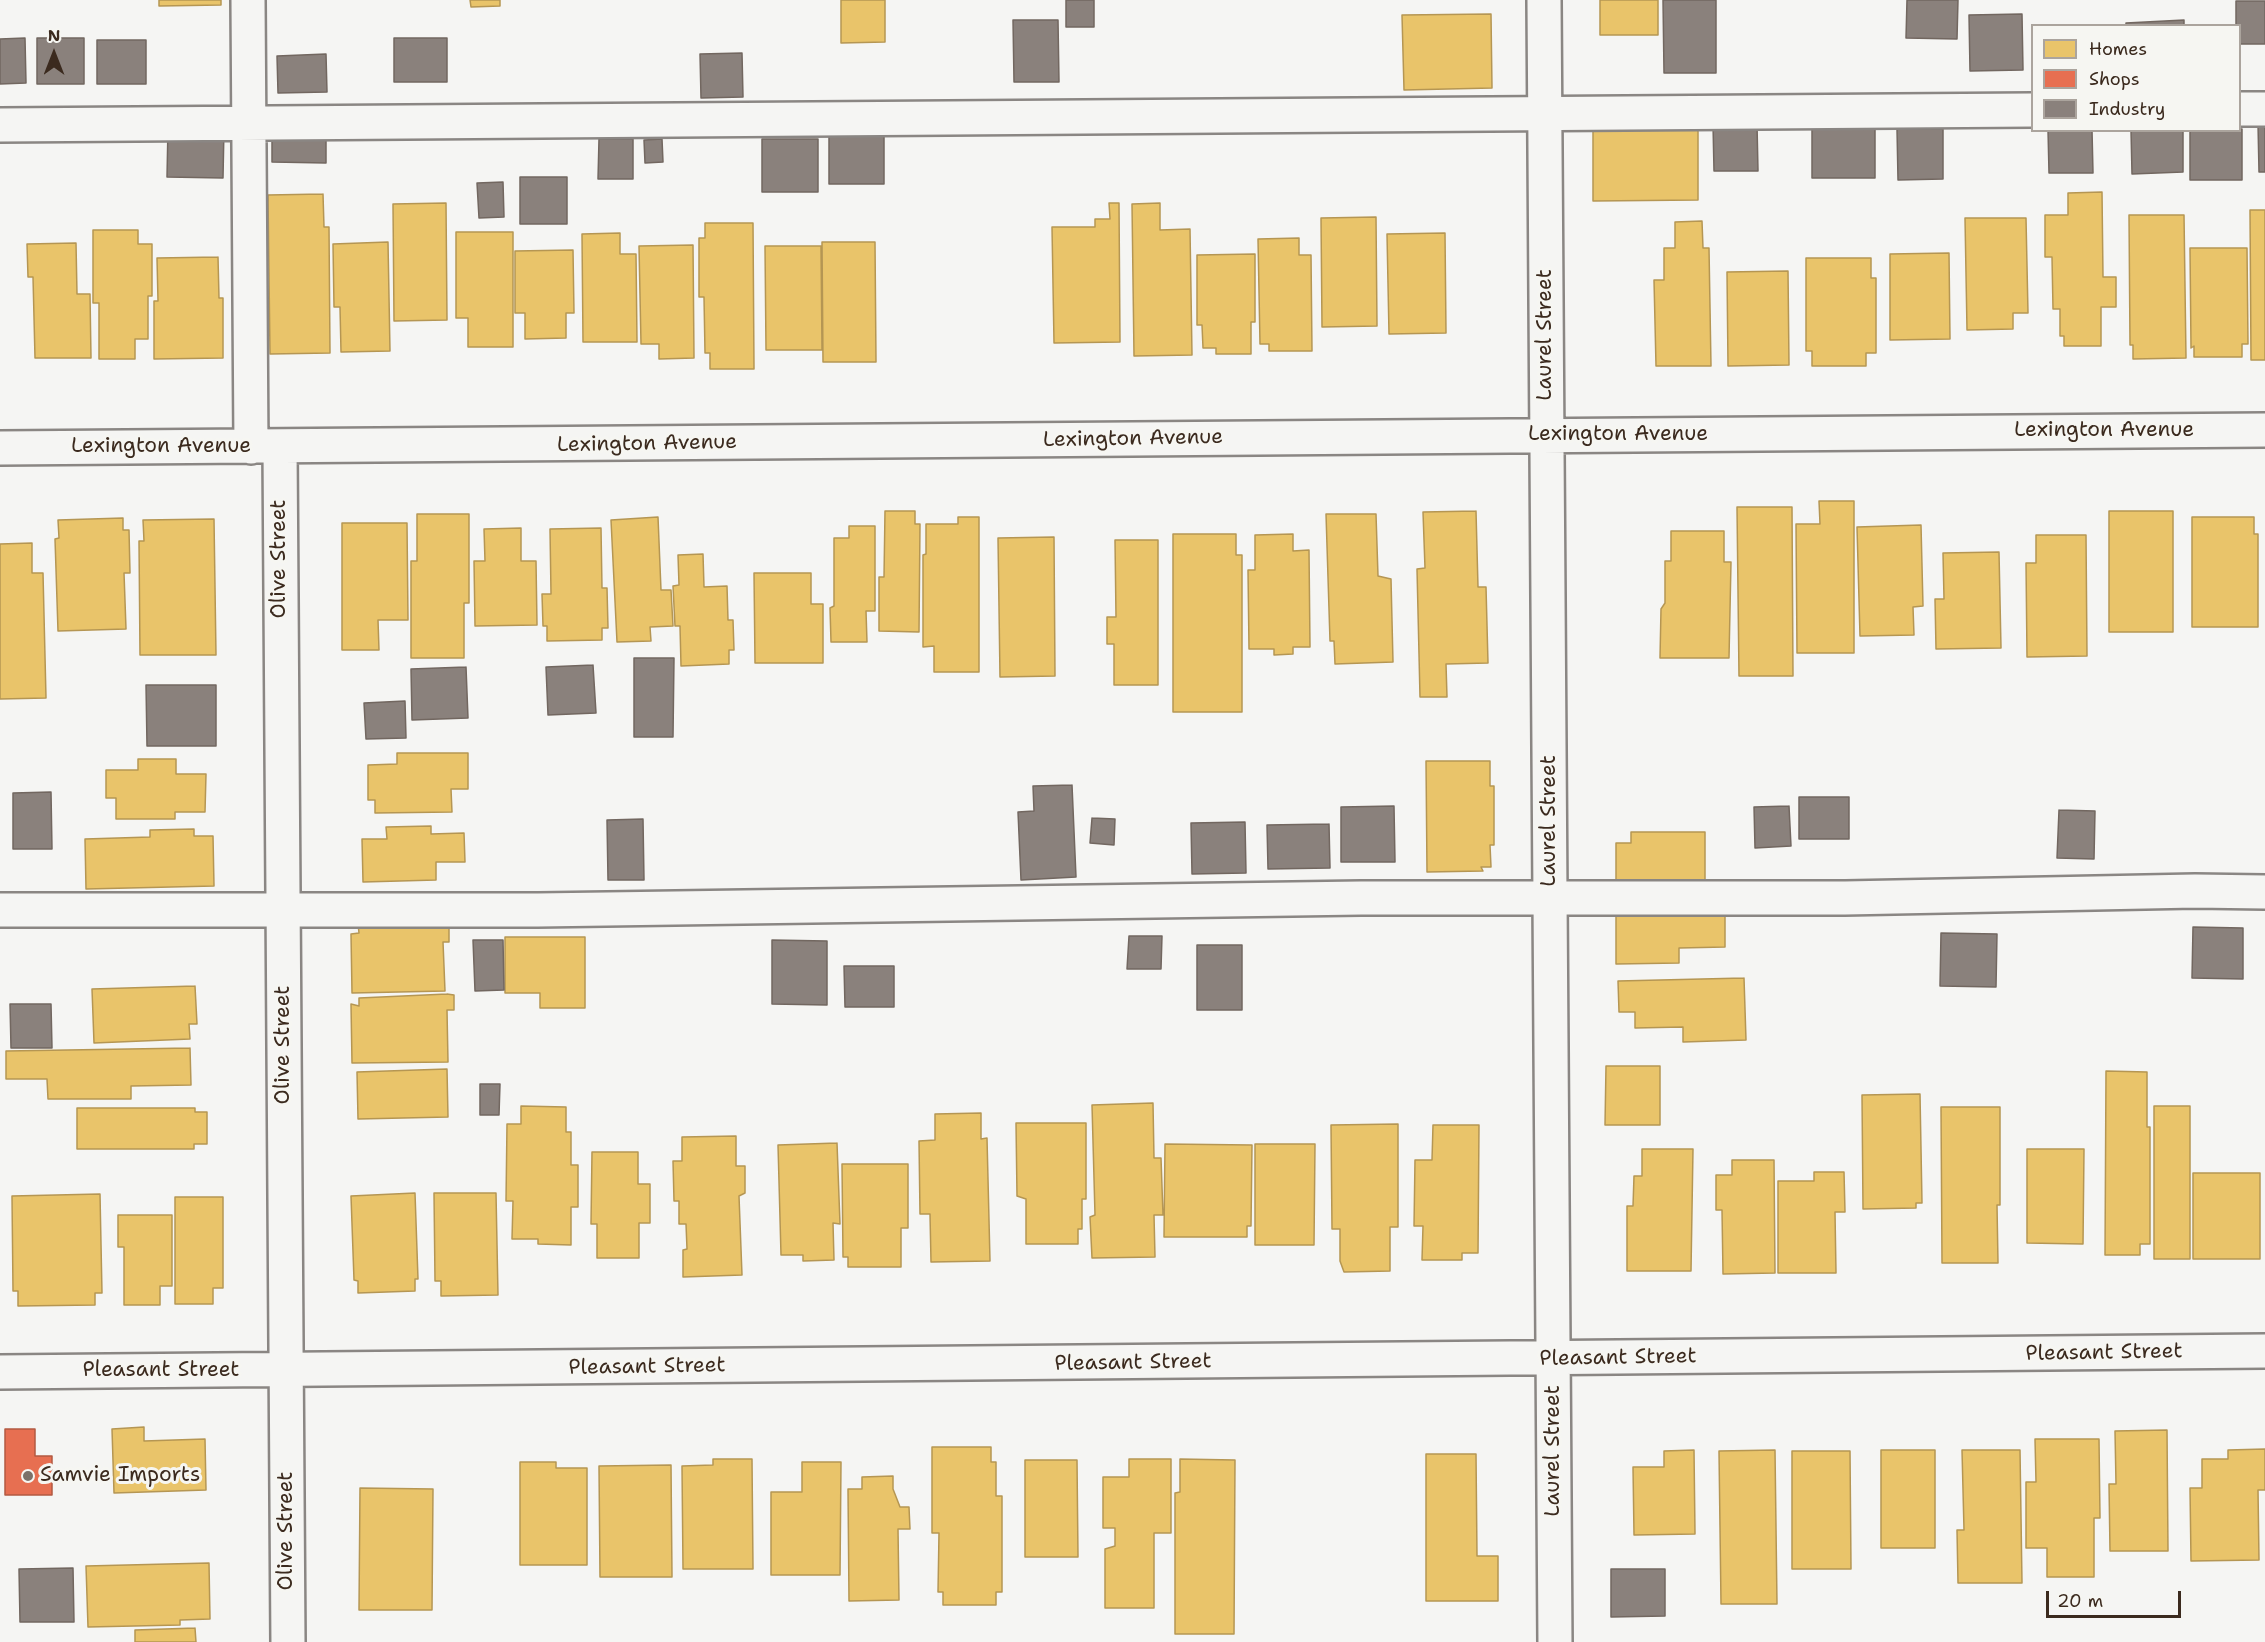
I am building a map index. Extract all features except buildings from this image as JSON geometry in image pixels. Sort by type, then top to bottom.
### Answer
[{"type":"street","name":"Olive Street","points":[[248,0],[249,123],[265,447],[283,910],[288,1642]]},
{"type":"street","name":"Laurel Street","points":[[1544,0],[1555,1642]]},
{"type":"street","points":[[2241,109],[2265,109]]},
{"type":"street","points":[[0,125],[2031,110]]},
{"type":"street","name":"Lexington Avenue","points":[[0,448],[2265,430]]},
{"type":"street","points":[[0,910],[538,910],[1361,898],[1845,898],[2184,891],[2265,892]]},
{"type":"street","name":"Pleasant Street","points":[[0,1372],[2265,1351]]},
{"type":"place","name":"Samvie Imports","points":[[28,1476]]}]
